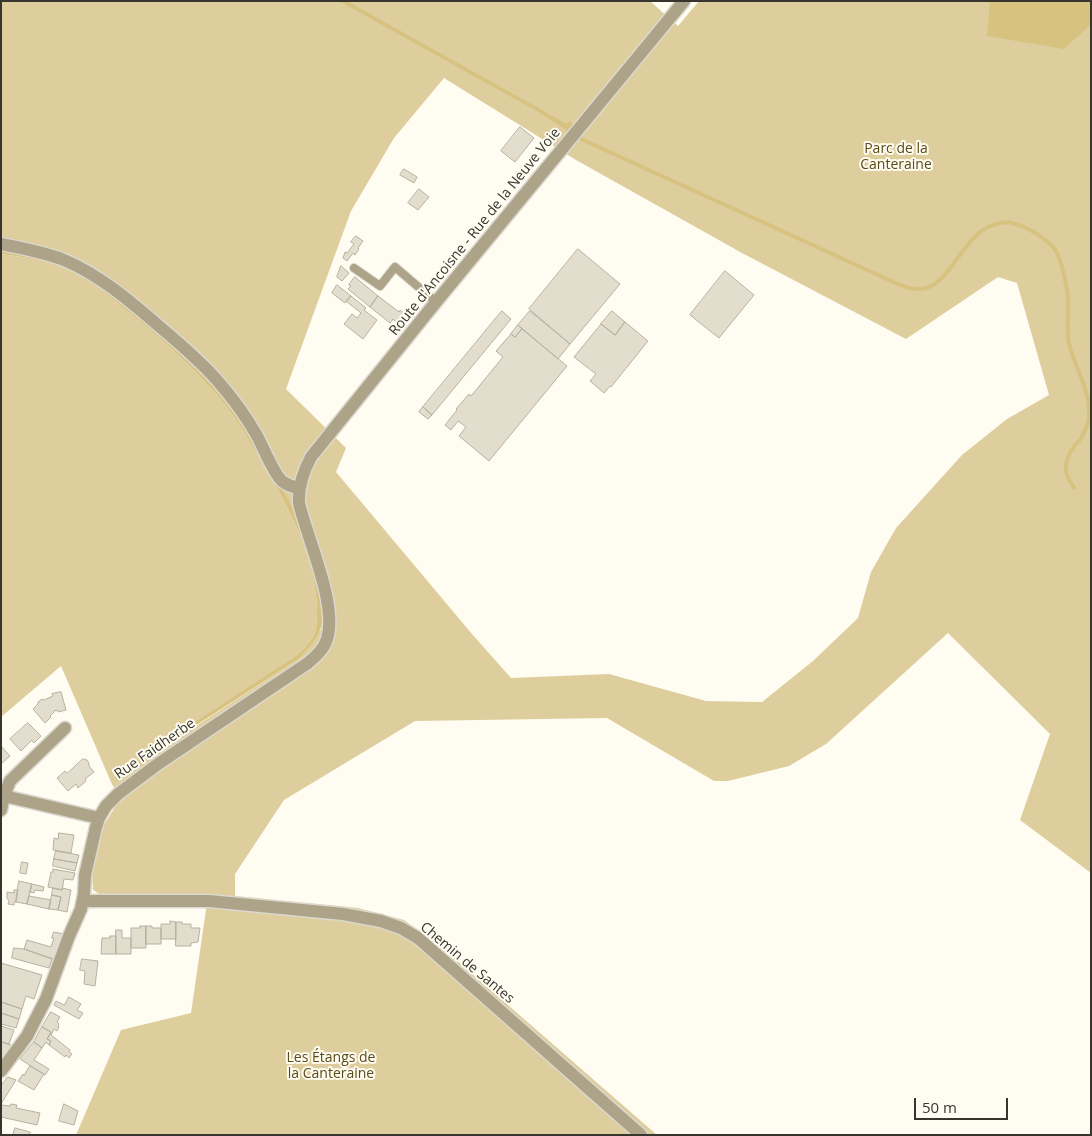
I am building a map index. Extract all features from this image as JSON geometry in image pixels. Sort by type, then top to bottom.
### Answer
[{"type":"street","name":"Route d'Ancoisne - Rue de la Neuve Voie","points":[[299,488],[304,472],[318,447],[684,1]]},
{"type":"street","points":[[1,244],[62,259],[74,264],[102,281],[144,312],[215,378],[249,423],[278,476],[286,484],[299,488]]},
{"type":"street","name":"Rue Faidherbe","points":[[1,1071],[27,1036],[42,1009],[83,901],[85,875],[99,818],[106,806],[111,800],[158,764],[308,663],[320,652],[324,645],[330,621],[327,599],[301,511],[299,488]]},
{"type":"street","points":[[1,810],[2,797],[10,781],[65,728]]},
{"type":"street","points":[[2,797],[99,818]]},
{"type":"street","name":"Chemin de Santes","points":[[83,901],[209,901],[343,914],[381,921],[402,928],[418,938],[641,1135]]},
{"type":"lane","points":[[354,268],[380,286],[395,267],[436,302]]},
{"type":"green space","points":[[1,1],[650,1],[678,26],[699,1],[1091,1],[1091,873],[1020,820],[1050,734],[948,633],[826,744],[789,766],[728,781],[714,781],[607,718],[415,721],[284,800],[235,874],[235,896],[358,908],[404,920],[446,951],[657,1135],[76,1135],[121,1030],[191,1013],[208,896],[103,896],[93,890],[92,875],[101,830],[120,799],[61,666],[1,717],[1,254],[43,261],[78,276],[120,305],[199,375],[232,414],[265,467],[296,526],[311,568],[315,589],[317,621],[315,632],[301,651],[158,751],[300,658],[314,642],[321,629],[312,561],[278,483],[244,423],[204,373],[80,272],[1,248]],"holes":[[[444,78],[576,160],[742,253],[906,339],[998,277],[1017,283],[1049,395],[1007,419],[962,455],[896,528],[871,572],[858,618],[813,661],[762,702],[706,701],[609,674],[511,678],[336,472],[346,448],[286,389],[351,211],[394,138]]]},
{"type":"shaded area","points":[[339,1],[347,1],[567,124],[569,121],[574,124],[569,132],[540,113]]},
{"type":"shaded area","points":[[990,1],[1091,1],[1091,27],[1089,26],[1064,49],[987,36]]},
{"type":"shaded area","points":[[1,248],[29,253],[80,272],[129,307],[204,373],[232,405],[289,501],[302,530],[322,603],[322,624],[319,633],[300,658],[127,770],[122,770],[290,660],[304,648],[315,632],[317,621],[315,589],[311,568],[296,526],[265,467],[232,414],[199,375],[140,322],[110,297],[89,283],[67,270],[52,264],[35,259],[1,254]]},
{"type":"building","points":[[520,127],[534,138],[515,162],[501,151]]},
{"type":"building","points":[[404,169],[417,177],[414,183],[400,175]]},
{"type":"building","points":[[419,189],[429,197],[418,210],[408,203]]},
{"type":"building","points":[[356,236],[363,241],[355,255],[353,253],[347,261],[343,258],[345,252],[347,253],[354,244],[351,242]]},
{"type":"building","points":[[578,249],[620,284],[570,344],[529,309]]},
{"type":"building","points":[[341,266],[349,273],[342,281],[337,277]]},
{"type":"building","points":[[725,271],[754,295],[719,338],[690,315]]},
{"type":"building","points":[[355,277],[378,296],[370,307],[348,289]]},
{"type":"building","points":[[337,285],[351,296],[345,303],[332,293]]},
{"type":"building","points":[[351,296],[377,320],[363,339],[344,324],[352,314],[357,318],[361,313],[346,301]]},
{"type":"building","points":[[378,296],[399,312],[400,310],[405,314],[407,311],[411,314],[400,328],[393,319],[390,323],[370,307]]},
{"type":"building","points":[[502,311],[511,319],[432,415],[423,407]]},
{"type":"building","points":[[530,311],[570,344],[558,359],[518,325]]},
{"type":"building","points":[[612,311],[625,322],[615,335],[601,324]]},
{"type":"building","points":[[625,322],[648,341],[604,393],[590,381],[596,374],[574,357],[601,324],[615,335]]},
{"type":"building","points":[[518,325],[522,329],[515,337],[511,334]]},
{"type":"building","points":[[522,329],[567,366],[489,461],[459,436],[466,427],[458,421],[451,430],[445,425],[456,409],[469,394],[471,396],[503,357],[496,351],[511,334],[515,337]]},
{"type":"building","points":[[423,407],[432,415],[428,419],[419,412]]},
{"type":"building","points":[[61,692],[66,710],[54,711],[45,723],[33,709],[42,699],[44,700],[53,696],[52,694]]},
{"type":"building","points":[[28,723],[41,736],[34,743],[32,740],[21,751],[10,739]]},
{"type":"building","points":[[1,746],[10,756],[1,764]]},
{"type":"building","points":[[83,759],[87,760],[94,772],[78,788],[76,784],[68,791],[57,778],[65,771],[67,773]]},
{"type":"building","points":[[59,833],[74,835],[71,853],[53,850],[54,838],[58,839]]},
{"type":"building","points":[[56,851],[79,855],[77,863],[54,859]]},
{"type":"building","points":[[54,859],[77,863],[75,871],[53,866]]},
{"type":"building","points":[[22,862],[28,863],[26,874],[20,873]]},
{"type":"building","points":[[53,869],[75,873],[73,880],[64,879],[62,890],[48,887]]},
{"type":"building","points":[[19,881],[32,884],[27,904],[16,902]]},
{"type":"building","points":[[32,884],[44,887],[43,891],[35,890],[34,893],[30,892]]},
{"type":"building","points":[[53,888],[71,890],[67,912],[58,910],[61,897],[52,895]]},
{"type":"building","points":[[14,890],[18,890],[16,902],[14,902],[14,905],[8,904],[7,892],[14,893]]},
{"type":"building","points":[[52,895],[61,897],[58,910],[49,909]]},
{"type":"building","points":[[29,896],[51,900],[49,909],[27,904]]},
{"type":"building","points":[[170,921],[176,922],[176,939],[161,939],[161,924],[170,924]]},
{"type":"building","points":[[176,922],[191,924],[191,928],[200,928],[198,942],[191,943],[191,946],[176,946]]},
{"type":"building","points":[[140,926],[146,926],[146,948],[131,948],[131,928],[140,928]]},
{"type":"building","points":[[146,926],[161,928],[161,944],[146,944]]},
{"type":"building","points":[[116,930],[122,930],[122,938],[131,938],[131,954],[116,954]]},
{"type":"building","points":[[54,932],[64,934],[56,960],[24,949],[27,940],[51,947]]},
{"type":"building","points":[[110,936],[116,936],[116,954],[101,954],[102,938],[110,938]]},
{"type":"building","points":[[14,948],[24,949],[52,959],[49,968],[12,958]]},
{"type":"building","points":[[82,959],[98,961],[95,986],[84,984],[85,971],[80,970]]},
{"type":"building","points":[[1,963],[42,975],[34,999],[26,996],[22,1009],[1,1002]]},
{"type":"building","points":[[69,997],[81,1004],[77,1010],[83,1013],[79,1019],[54,1005],[56,1001],[64,1005]]},
{"type":"building","points":[[1,1002],[22,1009],[19,1019],[1,1013]]},
{"type":"building","points":[[51,1012],[60,1017],[57,1022],[59,1027],[57,1031],[54,1029],[51,1035],[70,1050],[69,1052],[72,1054],[69,1058],[49,1045],[51,1041],[47,1039],[51,1032],[42,1027]]},
{"type":"building","points":[[1,1013],[19,1019],[16,1028],[1,1024]]},
{"type":"building","points":[[1,1026],[14,1030],[9,1044],[1,1042]]},
{"type":"building","points":[[42,1027],[51,1032],[47,1039],[51,1041],[49,1045],[46,1042],[42,1048],[34,1042]]},
{"type":"building","points":[[1,1042],[14,1046],[1,1062]]},
{"type":"building","points":[[34,1042],[42,1048],[34,1060],[49,1069],[45,1075],[20,1059]]},
{"type":"building","points":[[30,1066],[44,1074],[34,1090],[18,1081]]},
{"type":"building","points":[[8,1077],[16,1080],[1,1104],[1,1086]]},
{"type":"building","points":[[11,1104],[17,1105],[16,1108],[40,1113],[37,1125],[1,1117],[1,1105],[10,1106]]},
{"type":"building","points":[[64,1104],[78,1111],[74,1125],[59,1121]]},
{"type":"building","points":[[15,1128],[30,1132],[30,1135],[13,1135]]},
{"type":"waterway","points":[[581,139],[900,285],[911,288],[929,287],[939,281],[972,239],[993,225],[1010,222],[1029,229],[1040,236],[1057,252],[1061,265],[1068,298],[1069,344],[1088,398],[1089,417],[1086,428],[1070,453],[1066,464],[1067,475],[1074,488]]},
{"type":"park label","name":"Parc de la Canteraine","points":[[896,158]]},
{"type":"park label","name":"Les Étangs de la Canteraine","points":[[331,1066]]}]
